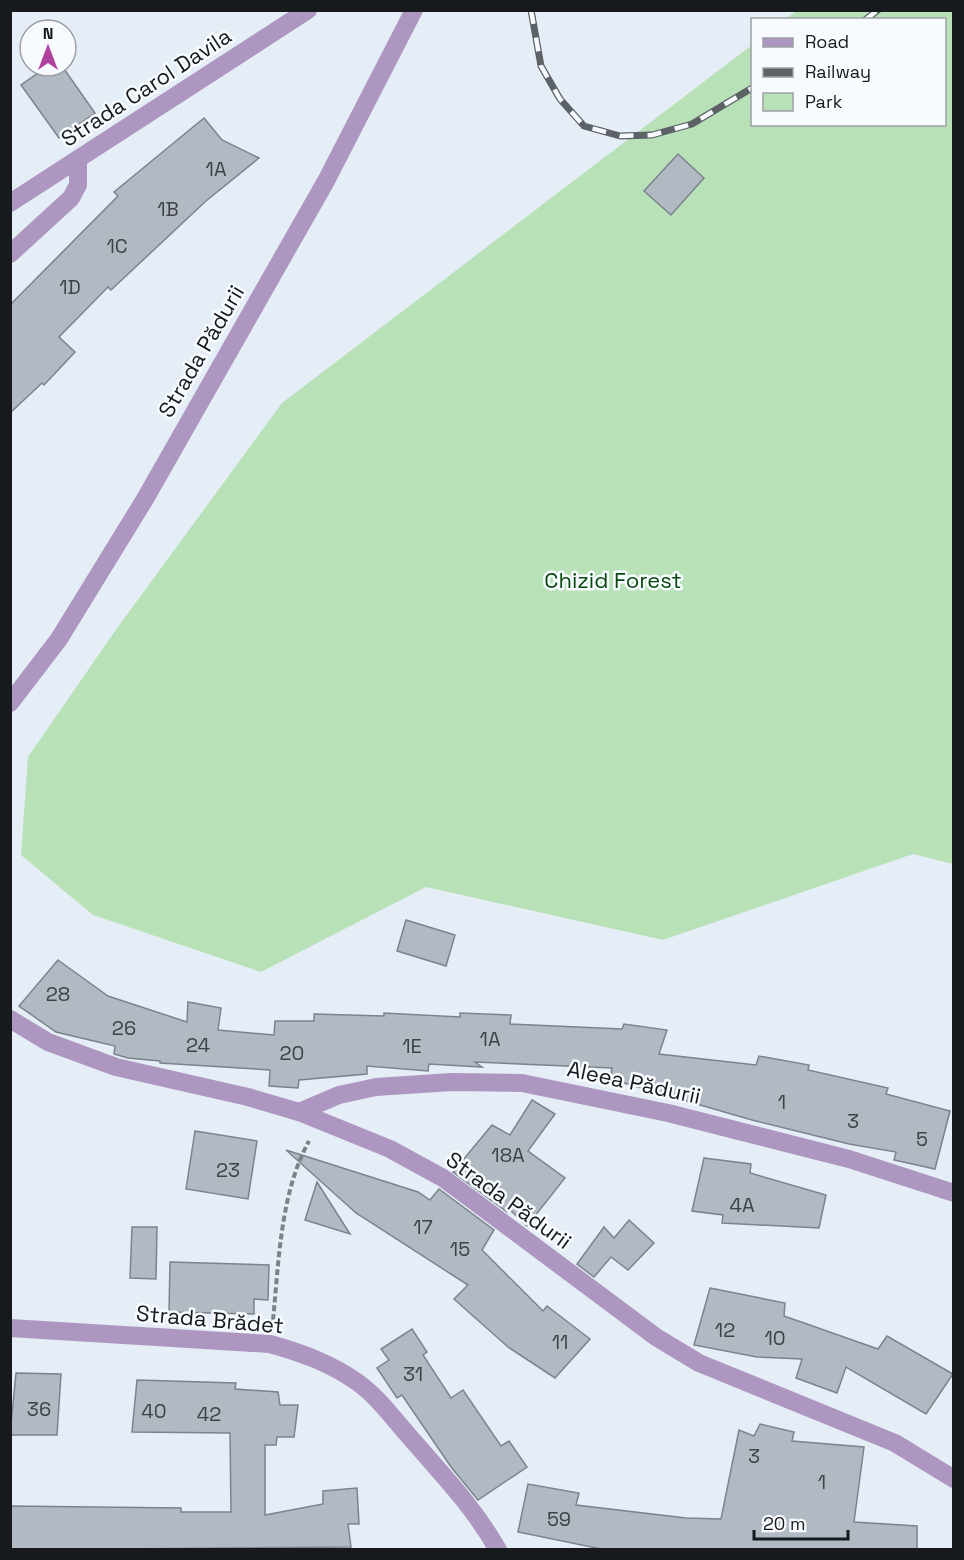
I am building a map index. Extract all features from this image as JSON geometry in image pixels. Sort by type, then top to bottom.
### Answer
[{"type":"street","name":"Strada Carol Davila","points":[[10,203],[308,10]]},
{"type":"street","name":"Strada Pădurii","points":[[10,703],[60,639],[145,499],[326,181],[414,10]]},
{"type":"street","points":[[10,254],[71,198],[78,185],[78,159]]},
{"type":"street","name":"Strada Pădurii","points":[[10,1018],[48,1042],[116,1067],[248,1097],[299,1112],[321,1119],[390,1149],[442,1178],[656,1337],[699,1363],[895,1443],[954,1479]]},
{"type":"street","name":"Aleea Pădurii","points":[[299,1112],[339,1095],[376,1088],[452,1082],[522,1083],[679,1116],[849,1160],[954,1193]]},
{"type":"street","name":"Strada Brădet","points":[[10,1328],[270,1344],[309,1356],[360,1384],[462,1497],[484,1526],[498,1550]]},
{"type":"path","points":[[270,1344],[288,1205],[298,1162],[321,1119]]},
{"type":"green space","name":"Chizid Forest","points":[[797,11],[953,11],[953,864],[913,854],[663,940],[426,887],[261,972],[93,915],[21,855],[28,757],[115,631],[282,403],[751,46],[751,126],[946,126],[946,18],[786,18]]},
{"type":"building","points":[[31,78],[70,78],[95,113],[59,138],[21,85]]},
{"type":"building","points":[[204,118],[222,140],[259,158],[206,201],[111,290],[108,287],[59,337],[75,352],[44,385],[42,383],[10,413],[10,305],[118,196],[114,192]]},
{"type":"building","points":[[678,154],[704,178],[671,215],[644,191]]},
{"type":"building","points":[[406,920],[455,935],[446,966],[397,951]]},
{"type":"building","points":[[58,960],[108,996],[187,1022],[188,1002],[221,1008],[218,1030],[274,1035],[275,1021],[314,1021],[314,1014],[384,1016],[384,1013],[460,1017],[460,1013],[511,1015],[510,1024],[622,1029],[624,1024],[667,1030],[659,1054],[756,1065],[759,1056],[809,1065],[808,1070],[888,1088],[886,1094],[950,1111],[935,1169],[894,1160],[896,1152],[849,1144],[752,1120],[610,1079],[612,1068],[475,1062],[482,1067],[429,1064],[428,1071],[367,1066],[367,1074],[299,1080],[298,1088],[269,1086],[270,1070],[160,1063],[160,1061],[128,1058],[114,1054],[115,1046],[56,1032],[19,1006]]},
{"type":"building","points":[[532,1100],[555,1114],[528,1151],[565,1178],[527,1226],[509,1209],[507,1212],[453,1172],[492,1125],[510,1135]]},
{"type":"building","points":[[195,1131],[257,1141],[248,1199],[186,1189]]},
{"type":"building","points":[[286,1150],[418,1192],[430,1200],[439,1189],[494,1230],[482,1250],[543,1311],[547,1306],[590,1339],[555,1378],[508,1347],[454,1299],[468,1285],[356,1213]]},
{"type":"building","points":[[704,1158],[751,1164],[750,1173],[826,1195],[819,1228],[722,1223],[723,1215],[692,1211]]},
{"type":"building","points":[[317,1182],[350,1234],[305,1220]]},
{"type":"building","points":[[629,1220],[654,1243],[628,1270],[611,1257],[594,1277],[577,1264],[604,1227],[614,1238]]},
{"type":"building","points":[[132,1227],[157,1227],[156,1279],[130,1278]]},
{"type":"building","points":[[170,1262],[269,1265],[268,1300],[254,1299],[254,1314],[169,1312]]},
{"type":"building","points":[[710,1288],[785,1303],[784,1316],[878,1349],[887,1336],[953,1374],[926,1414],[846,1367],[837,1393],[796,1378],[802,1359],[757,1357],[694,1345]]},
{"type":"building","points":[[412,1329],[427,1352],[423,1355],[451,1398],[463,1390],[501,1446],[509,1441],[527,1467],[478,1500],[451,1467],[402,1395],[397,1398],[377,1368],[389,1360],[381,1349]]},
{"type":"building","points":[[16,1373],[61,1374],[57,1435],[10,1435]]},
{"type":"building","points":[[137,1380],[236,1383],[235,1389],[278,1392],[280,1405],[298,1405],[294,1437],[277,1437],[276,1445],[265,1445],[265,1515],[323,1504],[323,1491],[357,1488],[359,1524],[348,1524],[351,1547],[10,1550],[10,1506],[181,1508],[181,1512],[231,1512],[230,1433],[132,1432]]},
{"type":"building","points":[[760,1424],[794,1432],[792,1441],[864,1447],[854,1522],[917,1526],[917,1550],[606,1550],[518,1532],[528,1484],[579,1493],[576,1505],[686,1518],[721,1519],[739,1430],[754,1436]]},
{"type":"railway","points":[[531,10],[541,66],[560,99],[584,126],[620,136],[652,135],[692,124],[751,89]]},
{"type":"railway","points":[[868,18],[878,10]]}]
